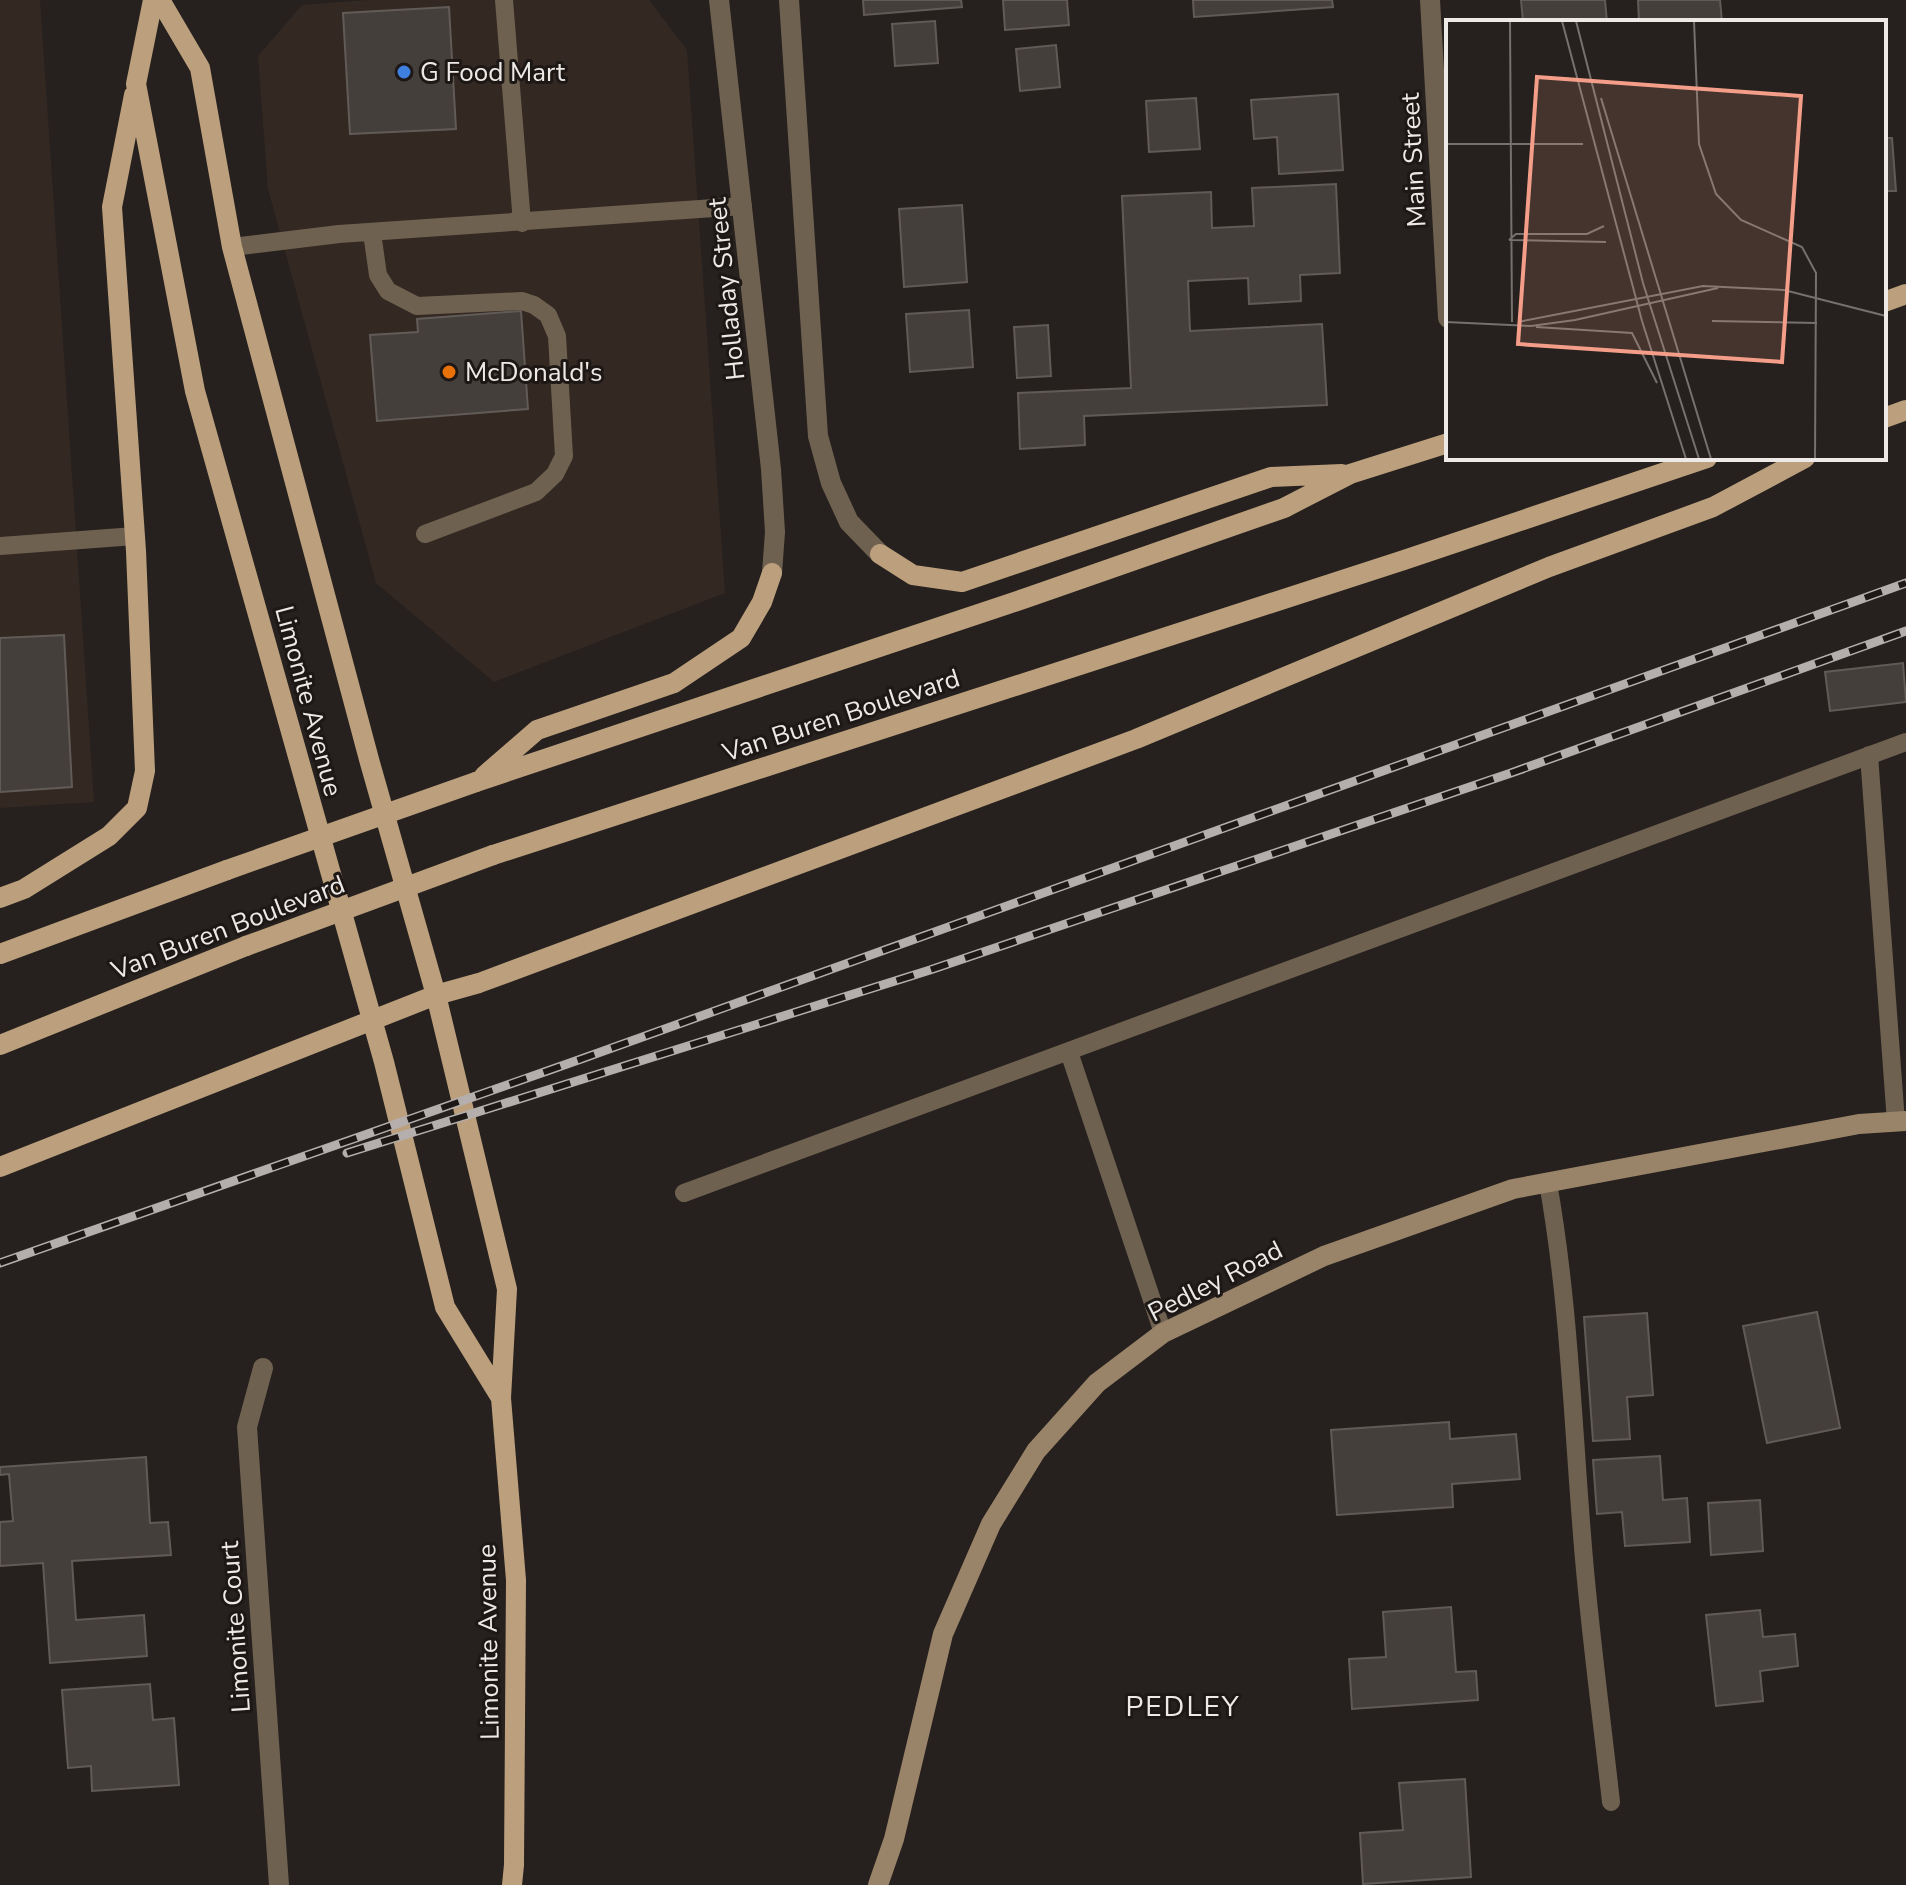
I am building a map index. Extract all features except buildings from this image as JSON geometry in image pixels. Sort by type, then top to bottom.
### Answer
[{"type":"main road","name":"Limonite Avenue","points":[[153,0],[136,84],[195,391],[372,1020],[445,1307],[501,1398]]},
{"type":"main road","name":"Limonite Avenue","points":[[160,0],[200,68],[232,247],[370,763],[436,995],[507,1289],[501,1398],[516,1580],[512,1885]]},
{"type":"main road","points":[[0,898],[24,889],[109,836],[137,808],[145,771],[135,536],[112,207],[136,84]]},
{"type":"main road","points":[[1886,301],[1906,294]]},
{"type":"main road","points":[[1886,417],[1906,410]]},
{"type":"main road","name":"Van Buren Boulevard","points":[[0,954],[476,782],[1284,508],[1350,474],[1446,444]]},
{"type":"main road","name":"Van Buren Boulevard","points":[[0,1045],[246,946],[493,855],[1404,560],[1701,460]]},
{"type":"main road","points":[[0,1167],[436,995],[479,983],[1136,739],[1549,567],[1713,507],[1801,460]]},
{"type":"main road","points":[[880,554],[913,575],[962,582],[1271,477],[1350,474]]},
{"type":"main road","points":[[476,782],[537,730],[674,683],[741,638],[762,602],[772,573]]},
{"type":"street","name":"Holladay Street","points":[[719,0],[771,469],[775,532],[772,573]]},
{"type":"street","points":[[789,0],[818,436],[831,483],[849,522],[880,554]]},
{"type":"street","name":"Main Street","points":[[1430,0],[1446,283]]},
{"type":"street","name":"Pedley Road","points":[[878,1885],[894,1839],[943,1634],[991,1524],[1036,1451],[1097,1383],[1163,1333],[1324,1256],[1513,1189],[1859,1124],[1901,1122]]},
{"type":"street","name":"Limonite Court","points":[[263,1368],[247,1427],[279,1885]]},
{"type":"lane","points":[[504,0],[522,223]]},
{"type":"lane","points":[[232,247],[372,233],[743,206]]},
{"type":"lane","points":[[372,233],[378,275],[388,291],[417,306],[522,301],[548,315],[557,336],[564,456],[555,474],[536,492],[425,534]]},
{"type":"lane","points":[[0,546],[135,536]]},
{"type":"lane","points":[[684,1193],[1906,742]]},
{"type":"lane","points":[[1869,755],[1901,1122]]},
{"type":"lane","points":[[1069,1052],[1163,1333]]},
{"type":"lane","points":[[1548,1183],[1565,1305],[1584,1561],[1611,1802]]},
{"type":"shaded area","points":[[0,0],[40,0],[94,802],[0,808]]},
{"type":"shaded area","points":[[367,0],[649,0],[687,50],[725,593],[494,682],[376,583],[268,189],[258,56],[302,5]]},
{"type":"railway","points":[[0,1263],[584,1058],[1906,583]]},
{"type":"railway","points":[[347,1153],[930,970],[1511,773],[1906,631]]},
{"type":"place","name":"G Food Mart","points":[[404,72]]},
{"type":"place","name":"McDonald's","points":[[449,372]]},
{"type":"district","name":"PEDLEY","points":[[1183,1706]]}]
